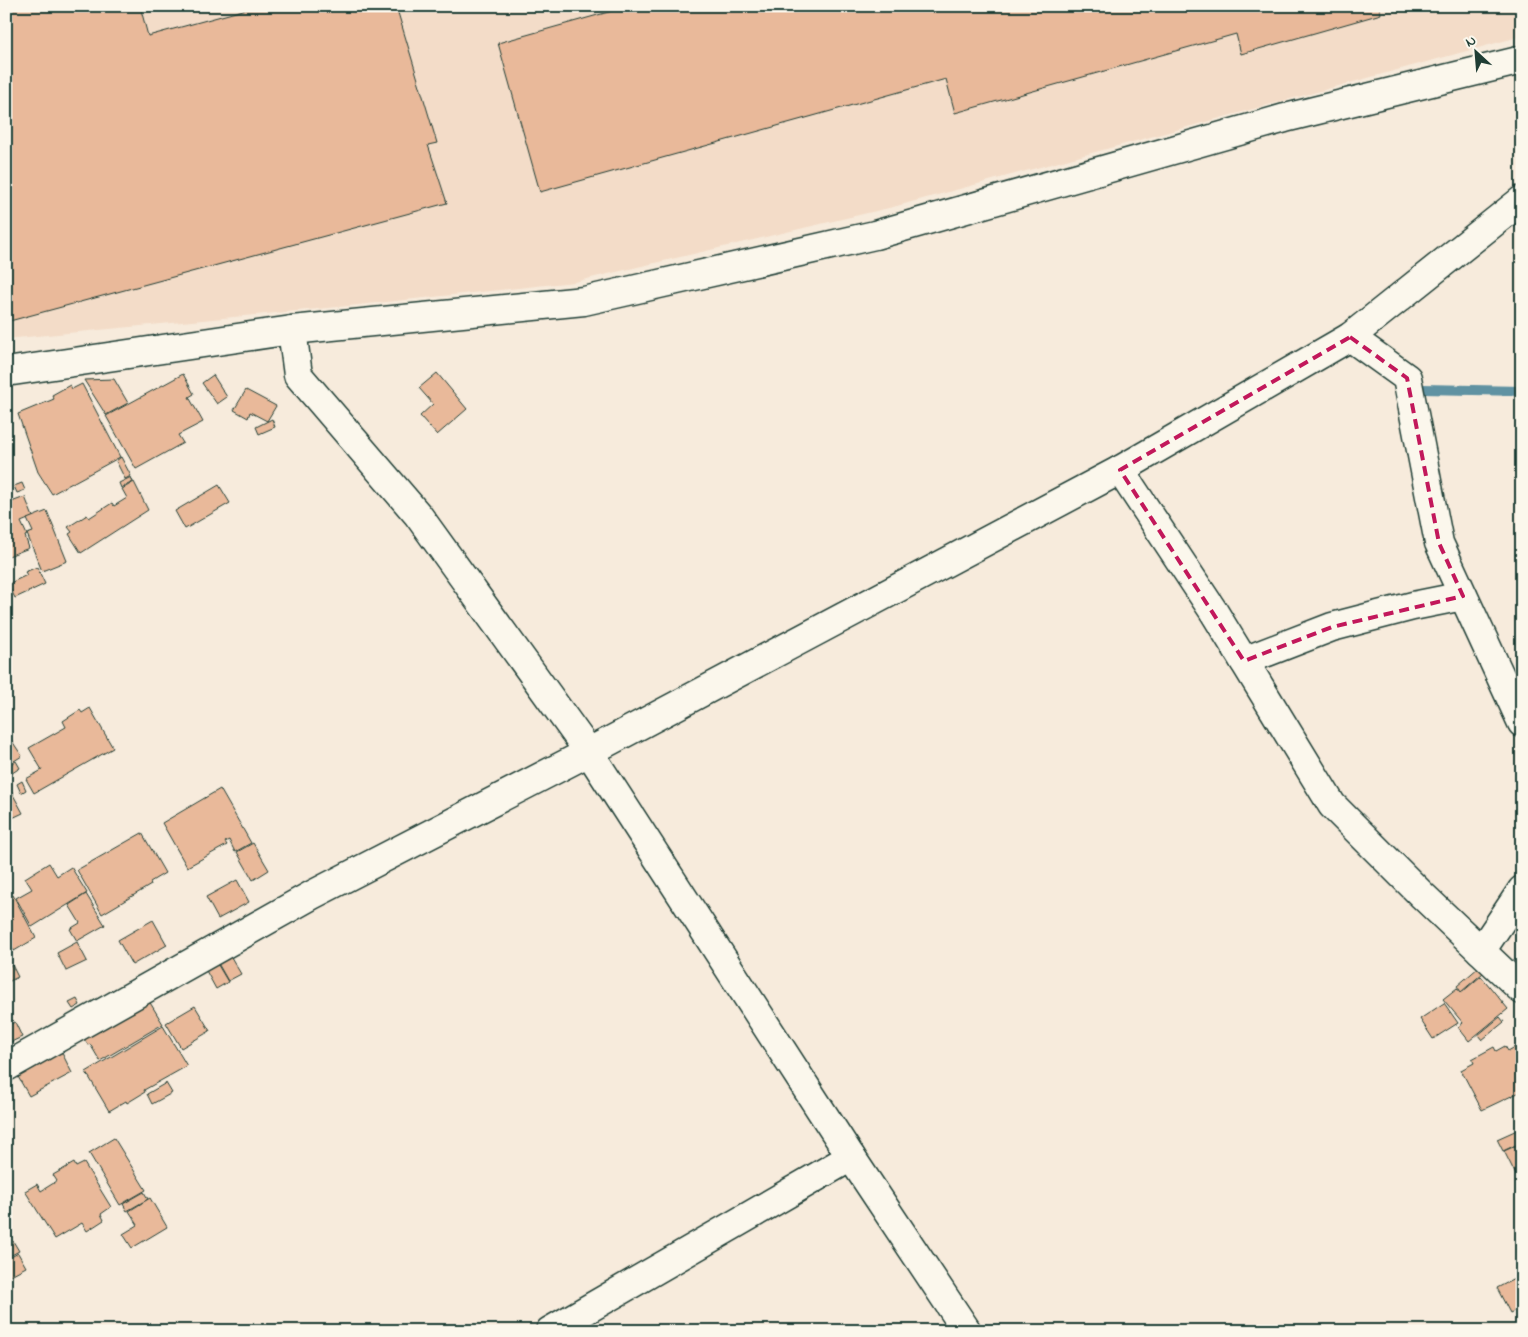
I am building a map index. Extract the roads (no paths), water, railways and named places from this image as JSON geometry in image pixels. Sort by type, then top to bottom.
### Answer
[{"type":"street","points":[[6,372],[292,330],[584,301],[875,235],[1285,118],[1522,60]]},
{"type":"street","points":[[6,1067],[312,895],[589,752],[1120,470],[1350,337],[1522,200]]},
{"type":"street","points":[[292,330],[298,375],[418,515],[589,752],[851,1157],[968,1331]]},
{"type":"street","points":[[1350,337],[1406,378],[1439,543],[1522,723]]},
{"type":"street","points":[[1120,470],[1214,612],[1332,806],[1522,990]]},
{"type":"street","points":[[1244,661],[1332,627],[1413,606],[1463,596]]},
{"type":"street","points":[[1481,952],[1522,890]]},
{"type":"street","points":[[550,1331],[851,1157]]},
{"type":"waterway","points":[[1423,389],[1522,391]]}]
